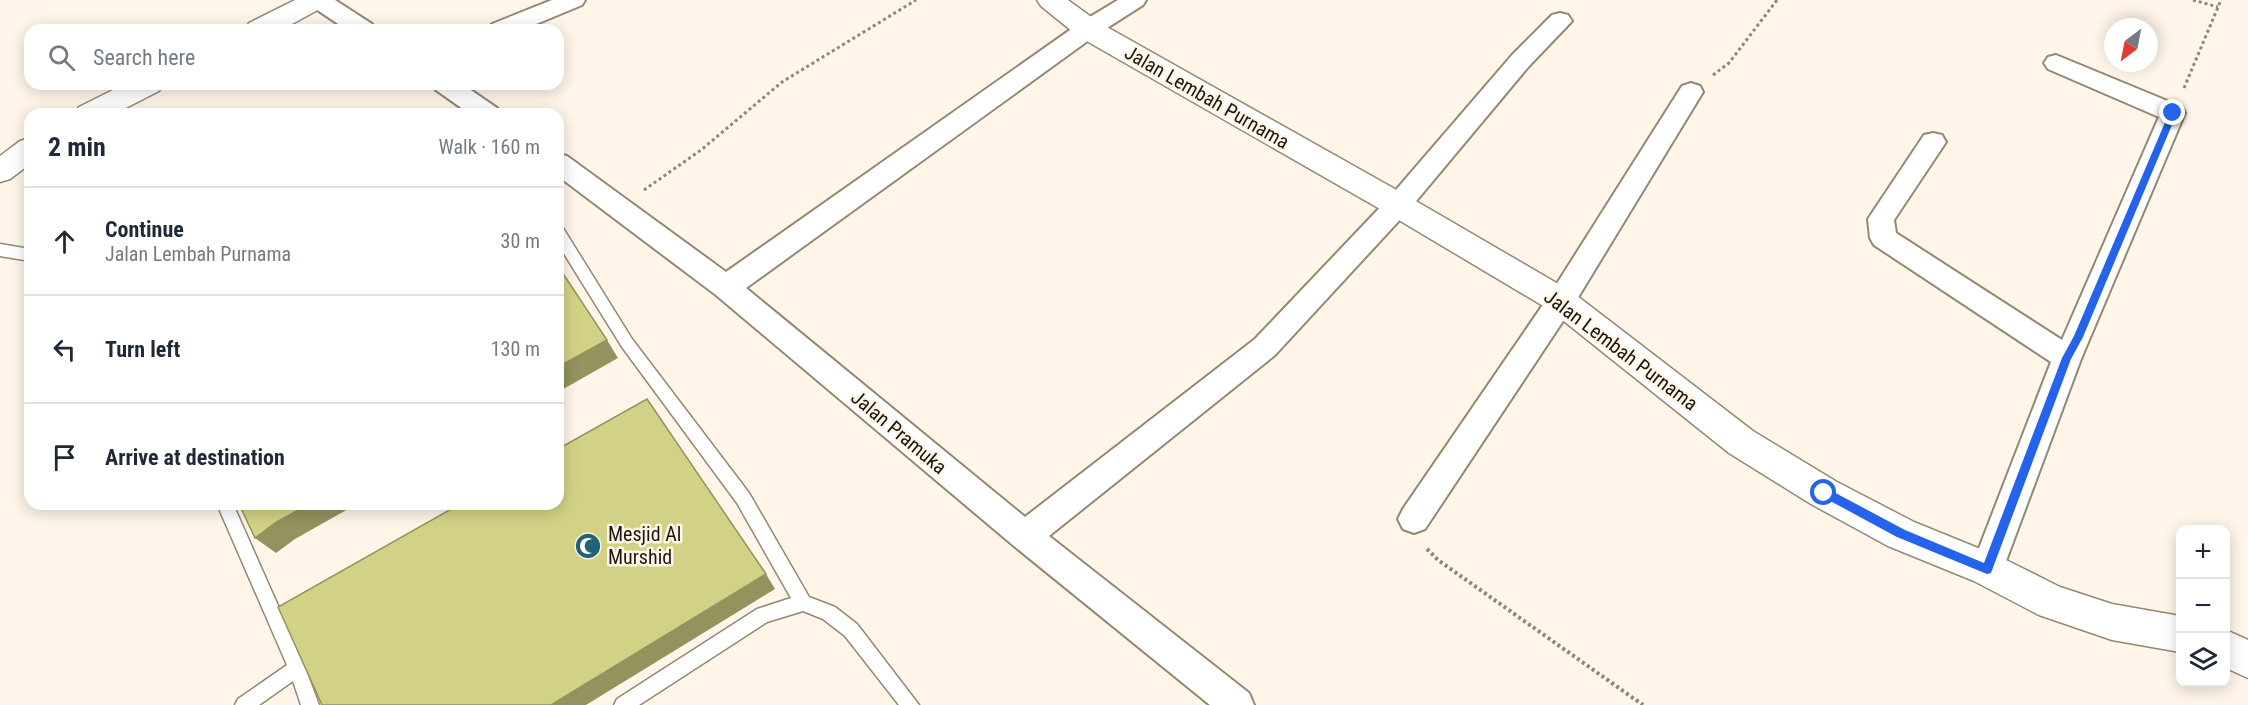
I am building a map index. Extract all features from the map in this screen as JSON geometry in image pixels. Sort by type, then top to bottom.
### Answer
[{"type":"street","points":[[271,24],[317,0],[355,24]]},
{"type":"street","points":[[515,24],[574,0]]},
{"type":"street","name":"Jalan Lembah Purnama","points":[[1050,0],[1088,29],[1562,301],[1741,442],[1824,493],[1901,534],[1987,569],[2052,602],[2112,622],[2165,629],[2178,633]]},
{"type":"street","points":[[726,287],[1088,29],[1135,0]]},
{"type":"street","points":[[1025,536],[1265,347],[1398,205],[1508,74],[1560,21]]},
{"type":"street","points":[[1987,569],[2067,358],[2173,113],[2056,63]]},
{"type":"street","points":[[101,108],[137,90]]},
{"type":"street","points":[[454,90],[479,108]]},
{"type":"street","points":[[1414,519],[1562,301],[1691,92]]},
{"type":"street","points":[[0,148],[24,140]]},
{"type":"street","points":[[1933,142],[1881,219],[1882,238],[2067,358]]},
{"type":"street","points":[[0,171],[24,153]]},
{"type":"street","name":"Jalan Pramuka","points":[[564,167],[726,287],[1025,536],[1237,705]]},
{"type":"street","points":[[2230,650],[2248,659]]},
{"type":"lane","points":[[564,242],[627,343],[743,498],[803,603]]},
{"type":"lane","points":[[0,250],[24,254]]},
{"type":"lane","points":[[228,510],[297,668],[310,705]]},
{"type":"lane","points":[[623,705],[763,615],[803,603],[829,613],[851,630],[910,705]]},
{"type":"lane","points":[[244,705],[297,668]]},
{"type":"path","points":[[620,207],[701,150],[782,82],[916,0]]},
{"type":"path","points":[[1691,92],[1729,63],[1776,0]]},
{"type":"path","points":[[2193,0],[2218,7]]},
{"type":"path","points":[[2173,113],[2221,0]]},
{"type":"path","points":[[1414,519],[1422,543],[1438,560],[1642,705]]},
{"type":"building","points":[[564,275],[607,340],[564,364]]},
{"type":"building","name":"Mesjid Al Murshid","points":[[647,399],[766,574],[551,705],[322,705],[278,607],[449,510],[564,510],[564,446]]},
{"type":"building","points":[[242,510],[298,510],[275,523],[255,538]]},
{"type":"place","name":"Mesjid Al Murshid","points":[[588,546]]},
{"type":"route","points":[[1824,493],[1901,534],[1987,569],[2067,358],[2173,113]]}]
